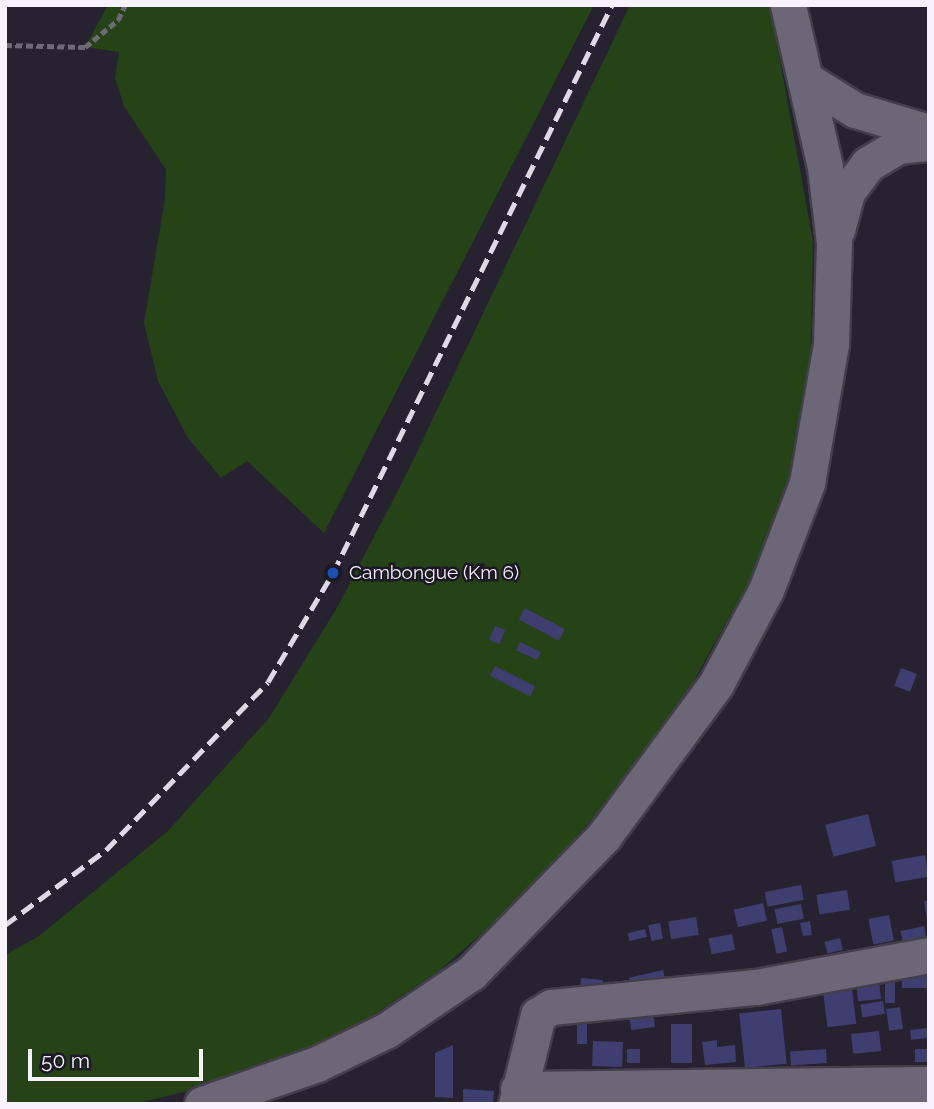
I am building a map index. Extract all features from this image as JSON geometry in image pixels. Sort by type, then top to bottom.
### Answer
[{"type":"street","points":[[202,1104],[317,1063],[387,1030],[471,973],[604,836],[716,684],[766,590],[807,484],[831,344],[834,243],[808,81],[788,5]]},
{"type":"street","points":[[808,81],[855,110],[929,132]]},
{"type":"street","points":[[834,243],[847,192],[868,164],[898,146],[929,143]]},
{"type":"street","points":[[929,955],[742,988],[551,1007],[538,1015],[517,1096],[929,1084]]},
{"type":"path","points":[[5,45],[85,47],[118,20],[125,5]]},
{"type":"green space","points":[[108,5],[594,5],[324,533],[247,461],[221,478],[188,438],[158,381],[144,323],[165,199],[166,170],[124,106],[115,78],[119,52],[85,47]]},
{"type":"green space","points":[[630,5],[770,5],[813,241],[811,357],[790,476],[752,576],[686,695],[606,803],[521,899],[440,970],[345,1034],[228,1081],[135,1104],[5,1104],[5,955],[39,936],[168,831],[269,718],[338,606],[407,473]]},
{"type":"building","points":[[525,608],[565,629],[559,641],[519,619]]},
{"type":"building","points":[[495,626],[505,630],[500,644],[489,640]]},
{"type":"building","points":[[520,642],[541,652],[537,660],[516,650]]},
{"type":"building","points":[[495,666],[535,686],[530,696],[490,676]]},
{"type":"building","points":[[901,668],[917,674],[910,692],[894,686]]},
{"type":"building","points":[[868,814],[876,846],[833,857],[825,825]]},
{"type":"building","points":[[925,855],[929,877],[895,883],[892,861]]},
{"type":"building","points":[[801,885],[804,900],[768,907],[765,892]]},
{"type":"building","points":[[847,890],[850,910],[820,915],[816,895]]},
{"type":"building","points":[[924,901],[929,901],[927,919]]},
{"type":"building","points":[[763,903],[767,921],[738,927],[734,910]]},
{"type":"building","points":[[801,904],[804,919],[777,924],[774,909]]},
{"type":"building","points":[[889,915],[894,941],[873,945],[868,919]]},
{"type":"building","points":[[696,917],[699,935],[671,939],[668,921]]},
{"type":"building","points":[[810,921],[812,935],[803,936],[800,923]]},
{"type":"building","points":[[660,923],[663,939],[651,941],[648,925]]},
{"type":"building","points":[[924,926],[927,940],[903,945],[901,931]]},
{"type":"building","points":[[782,927],[787,951],[776,954],[771,929]]},
{"type":"building","points":[[645,929],[647,937],[629,941],[628,933]]},
{"type":"building","points":[[732,934],[735,950],[711,954],[708,939]]},
{"type":"building","points":[[840,938],[843,950],[827,954],[824,942]]},
{"type":"building","points":[[902,969],[929,969],[929,988],[902,988]]},
{"type":"building","points":[[663,970],[666,983],[632,991],[629,978]]},
{"type":"building","points":[[581,978],[603,980],[602,995],[580,993]]},
{"type":"building","points":[[885,979],[895,979],[895,1003],[885,1003]]},
{"type":"building","points":[[879,980],[881,999],[858,1001],[856,982]]},
{"type":"building","points":[[852,989],[856,1024],[827,1027],[823,993]]},
{"type":"building","points":[[883,1001],[885,1014],[862,1017],[860,1005]]},
{"type":"building","points":[[900,1007],[903,1029],[889,1031],[886,1009]]},
{"type":"building","points":[[781,1009],[787,1064],[745,1068],[739,1013]]},
{"type":"building","points":[[653,1012],[655,1027],[631,1030],[629,1015]]},
{"type":"building","points":[[577,1024],[587,1024],[587,1044],[577,1044]]},
{"type":"building","points":[[671,1024],[692,1024],[692,1063],[671,1063]]},
{"type":"building","points":[[928,1028],[929,1038],[911,1040],[910,1030]]},
{"type":"building","points":[[879,1031],[881,1051],[853,1054],[851,1034]]},
{"type":"building","points":[[717,1040],[717,1047],[735,1045],[736,1062],[705,1065],[702,1042]]},
{"type":"building","points":[[593,1041],[623,1042],[622,1067],[592,1066]]},
{"type":"building","points":[[453,1045],[453,1098],[435,1097],[435,1053]]},
{"type":"building","points":[[627,1049],[640,1049],[640,1063],[627,1063]]},
{"type":"building","points":[[826,1049],[827,1063],[791,1065],[790,1052]]},
{"type":"building","points":[[915,1049],[929,1049],[929,1062],[915,1062]]},
{"type":"building","points":[[463,1089],[494,1091],[493,1104],[463,1104]]},
{"type":"railway","points":[[5,925],[106,850],[268,682],[333,573],[612,5]]},
{"type":"place","name":"Cambongue (Km 6)","points":[[333,573]]}]
